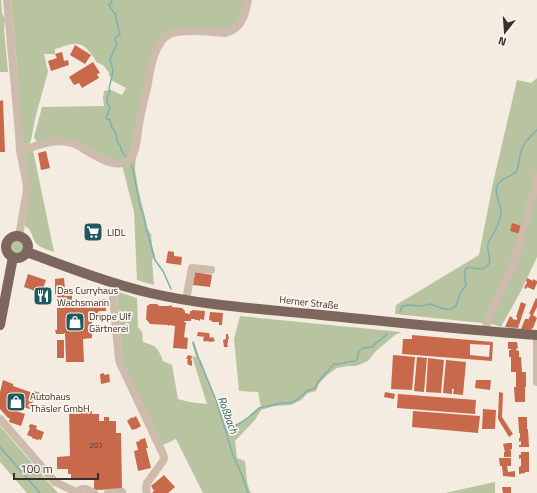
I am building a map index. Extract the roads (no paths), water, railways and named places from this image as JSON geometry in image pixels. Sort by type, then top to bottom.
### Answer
[{"type":"main road","points":[[13,236],[19,236],[24,238],[28,247],[27,252],[19,258],[10,256],[3,243],[13,236]]},
{"type":"main road","name":"Herner Straße","points":[[27,252],[143,291],[186,300],[232,306],[537,335]]},
{"type":"main road","points":[[0,325],[4,288],[13,257]]},
{"type":"street","points":[[7,0],[20,151],[27,190],[19,236]]},
{"type":"street","points":[[20,151],[42,144],[59,141],[78,145],[107,162],[123,163],[128,161],[133,154],[136,145],[139,122],[154,57],[161,42],[172,33],[181,31],[231,31],[242,21],[248,0]]},
{"type":"street","points":[[485,331],[488,320],[512,267],[526,222],[537,176]]},
{"type":"street","points":[[186,300],[192,268],[211,270]]},
{"type":"street","points":[[117,283],[113,297],[120,363],[164,458],[146,485],[147,493]]},
{"type":"street","points":[[537,335],[537,382]]},
{"type":"street","points":[[0,419],[55,482],[75,493],[80,489],[89,490],[94,493]]},
{"type":"street","points":[[108,493],[122,492]]},
{"type":"waterway","name":"Roßbach","points":[[111,0],[112,3],[109,4],[116,15],[120,34],[115,38],[117,44],[110,59],[113,71],[107,100],[110,108],[106,118],[110,120],[121,150],[127,158]]},
{"type":"waterway","points":[[400,312],[403,306],[408,305],[422,306],[430,304],[444,309],[451,309],[456,306],[460,294],[466,285],[464,274],[466,268],[481,269],[488,265],[490,259],[488,244],[495,231],[501,212],[496,192],[497,186],[501,181],[515,173],[523,146],[537,130]]},
{"type":"waterway","name":"Roßbach","points":[[131,164],[140,206],[155,260],[163,271],[171,289]]},
{"type":"waterway","points":[[226,430],[239,424],[259,408],[281,403],[291,403],[298,399],[307,391],[315,388],[319,380],[334,364],[355,361],[359,351],[363,348],[372,347],[387,334]]},
{"type":"waterway","name":"Roßbach","points":[[193,342],[216,400],[233,455],[248,493]]},
{"type":"waterway","points":[[0,447],[40,493]]},
{"type":"place","name":"LIDL","points":[[93,232]]},
{"type":"place","name":"Das Curryhaus Wachsmann","points":[[43,296]]},
{"type":"place","name":"Drippe Ulf Gärtnerei","points":[[75,322]]},
{"type":"place","name":"Autohaus Thäsler GmbH","points":[[16,402]]}]
